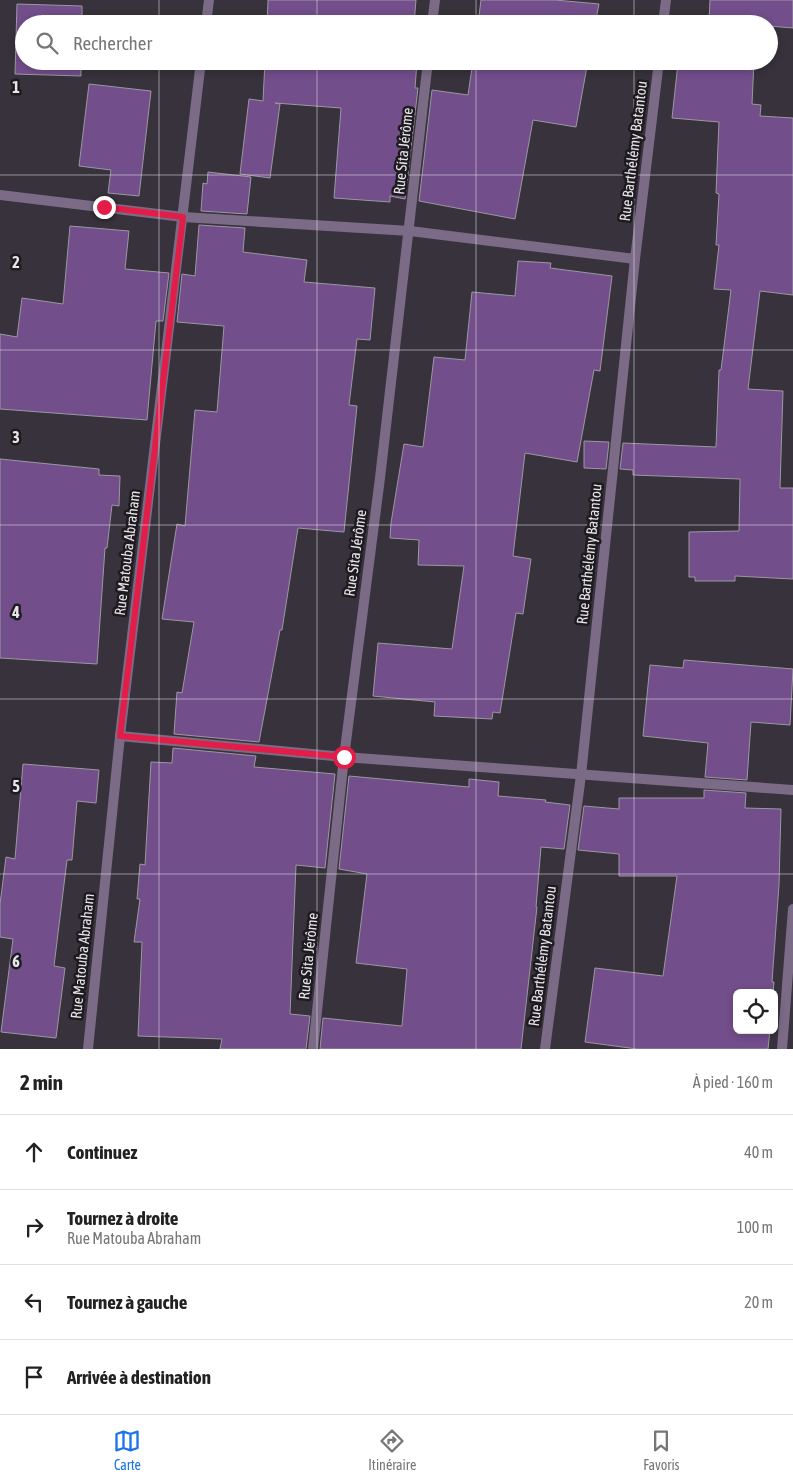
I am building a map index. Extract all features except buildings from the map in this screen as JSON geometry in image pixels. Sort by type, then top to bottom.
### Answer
[{"type":"street","points":[[207,15],[209,0]]},
{"type":"street","points":[[433,15],[435,0]]},
{"type":"street","points":[[665,15],[666,0]]},
{"type":"street","name":"Rue Matouba Abraham","points":[[88,1049],[120,736],[201,70]]},
{"type":"street","name":"Rue Sita Jérôme","points":[[313,1049],[344,757],[410,231],[427,70]]},
{"type":"street","name":"Rue Barthélémy Batantou","points":[[545,1049],[581,775],[635,259],[658,70]]},
{"type":"street","points":[[0,195],[183,217],[410,231],[635,259]]},
{"type":"street","points":[[120,736],[344,757],[793,790]]},
{"type":"street","points":[[782,1049],[793,909]]},
{"type":"route","points":[[104,207],[183,217],[120,736],[344,757]]}]
